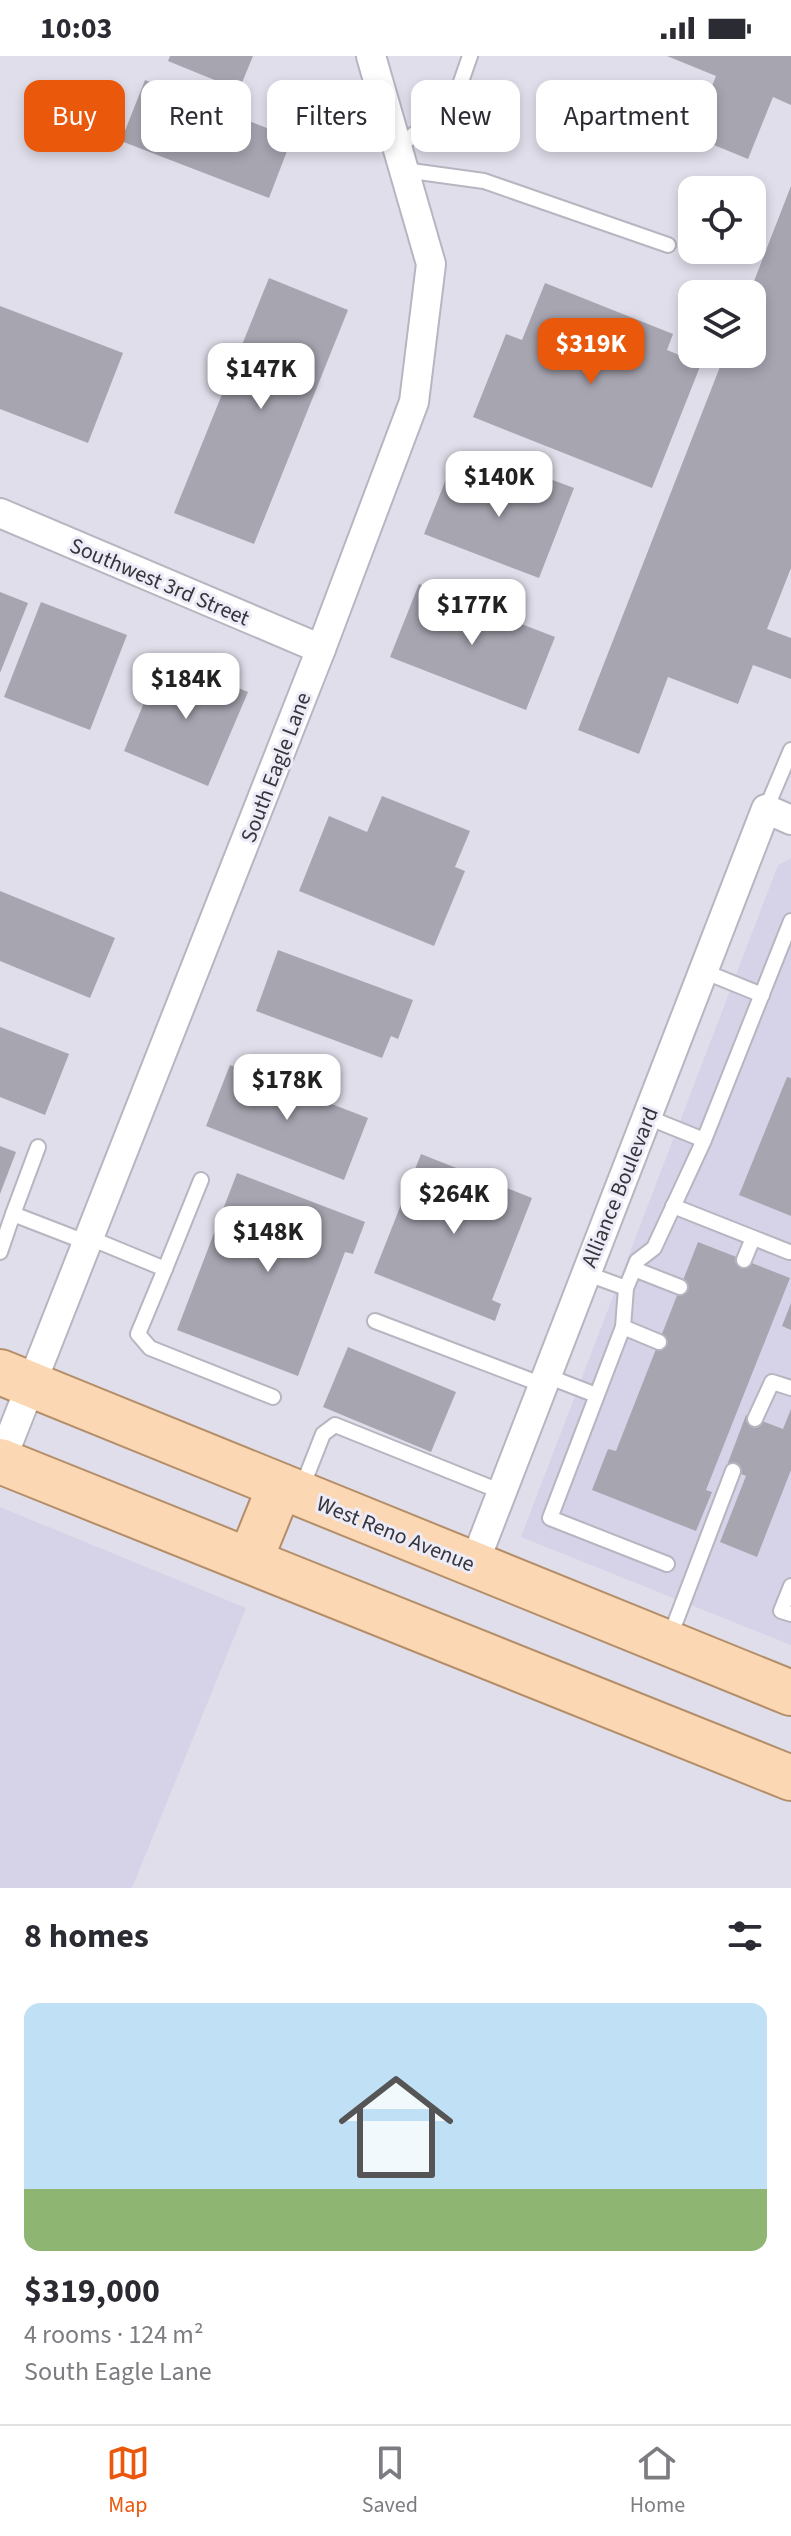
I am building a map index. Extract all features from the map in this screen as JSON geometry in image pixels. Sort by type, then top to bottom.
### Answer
[{"type":"main road","name":"West Reno Avenue","points":[[16,1379],[791,1693]]},
{"type":"main road","points":[[0,1461],[791,1778]]},
{"type":"main road","points":[[250,1560],[290,1490]]},
{"type":"street","name":"South Eagle Lane","points":[[0,1461],[16,1379],[89,1241],[321,649],[414,402],[431,264],[371,56]]},
{"type":"street","name":"Southwest 3rd Street","points":[[0,513],[321,649]]},
{"type":"street","name":"Alliance Boulevard","points":[[474,1564],[703,971],[778,814]]},
{"type":"lane","points":[[470,56],[455,99],[401,159],[484,181],[668,245]]},
{"type":"lane","points":[[778,814],[791,750]]},
{"type":"lane","points":[[667,1564],[550,1518],[623,1327],[626,1288],[637,1261],[654,1248],[704,1140],[791,921]]},
{"type":"lane","points":[[703,971],[762,995]]},
{"type":"lane","points":[[647,1117],[704,1140]]},
{"type":"lane","points":[[0,1252],[38,1147]]},
{"type":"lane","points":[[201,1180],[138,1334],[150,1348],[273,1397]]},
{"type":"lane","points":[[673,1206],[789,1252]]},
{"type":"lane","points":[[13,1214],[165,1269]]},
{"type":"lane","points":[[744,1260],[753,1238]]},
{"type":"lane","points":[[634,1269],[680,1287]]},
{"type":"lane","points":[[585,1273],[626,1288]]},
{"type":"lane","points":[[375,1321],[596,1395]]},
{"type":"lane","points":[[623,1327],[659,1342]]},
{"type":"lane","points":[[755,1419],[772,1382],[791,1388]]},
{"type":"lane","points":[[290,1490],[323,1434],[335,1425],[502,1492]]},
{"type":"lane","points":[[667,1643],[733,1471]]},
{"type":"lane","points":[[791,1586],[781,1611],[791,1614]]},
{"type":"shaded area","points":[[791,858],[791,1645],[521,1537],[778,865]]},
{"type":"shaded area","points":[[0,1507],[246,1608],[132,1888],[0,1888]]},
{"type":"building","points":[[170,56],[253,56],[243,80],[215,80],[168,61]]},
{"type":"building","points":[[667,56],[791,56],[791,105],[773,97],[748,159],[717,146],[716,76]]},
{"type":"building","points":[[141,90],[141,149],[125,143],[125,131]]},
{"type":"building","points":[[251,122],[267,128],[267,152],[287,152],[269,198],[150,152],[251,152]]},
{"type":"building","points":[[791,186],[791,568],[767,629],[791,638],[791,679],[753,665],[738,704],[668,677],[639,754],[578,730],[720,368],[766,368],[766,280],[754,280],[761,264],[766,264],[766,250]]},
{"type":"building","points":[[269,278],[348,310],[254,544],[174,513]]},
{"type":"building","points":[[545,283],[673,334],[667,350],[678,355],[678,368],[699,368],[652,488],[473,417],[506,334],[522,340]]},
{"type":"building","points":[[0,306],[123,353],[88,443],[0,409]]},
{"type":"building","points":[[453,462],[542,497],[550,479],[574,488],[539,578],[424,534]]},
{"type":"building","points":[[419,584],[555,637],[526,710],[390,657]]},
{"type":"building","points":[[0,592],[28,603],[0,673]]},
{"type":"building","points":[[41,602],[127,635],[90,730],[4,697]]},
{"type":"building","points":[[163,657],[248,692],[208,786],[124,751]]},
{"type":"building","points":[[382,796],[470,831],[455,867],[465,871],[434,946],[299,891],[329,816],[367,832]]},
{"type":"building","points":[[0,891],[115,938],[90,998],[0,961]]},
{"type":"building","points":[[278,950],[413,1000],[398,1039],[391,1036],[382,1058],[256,1011]]},
{"type":"building","points":[[0,1027],[69,1054],[45,1115],[0,1097]]},
{"type":"building","points":[[230,1065],[368,1118],[344,1180],[206,1126]]},
{"type":"building","points":[[787,1077],[791,1078],[791,1216],[739,1195]]},
{"type":"building","points":[[0,1146],[16,1152],[0,1194]]},
{"type":"building","points":[[421,1154],[532,1198],[492,1300],[501,1304],[495,1321],[374,1273]]},
{"type":"building","points":[[237,1173],[365,1222],[353,1254],[345,1252],[298,1376],[177,1330]]},
{"type":"building","points":[[698,1242],[790,1278],[706,1490],[712,1492],[696,1531],[592,1490],[608,1449],[616,1451]]},
{"type":"building","points":[[791,1303],[791,1330],[782,1326]]},
{"type":"building","points":[[348,1347],[456,1392],[431,1452],[323,1407]]},
{"type":"building","points":[[791,1409],[791,1470],[757,1557],[720,1542],[746,1476],[726,1468],[746,1415],[783,1429]]}]
